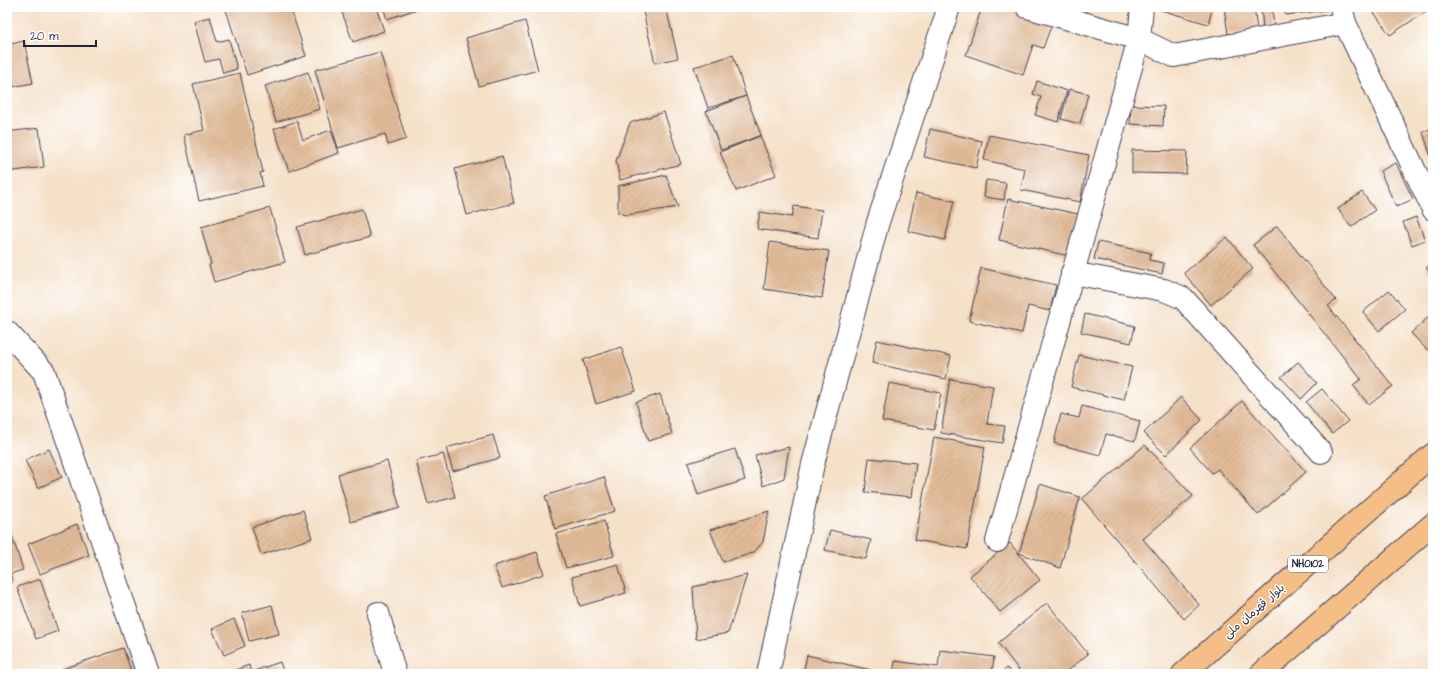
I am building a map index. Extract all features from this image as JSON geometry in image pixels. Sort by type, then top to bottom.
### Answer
[{"type":"highway","name":"بلوار قهرمان ملی","points":[[1183,674],[1433,454]]},
{"type":"highway","points":[[1261,674],[1431,532]]},
{"type":"street","points":[[768,674],[813,464],[878,222],[949,7]]},
{"type":"street","points":[[1027,7],[1138,39],[1174,56],[1343,15],[1433,209]]},
{"type":"street","points":[[997,541],[1138,39],[1142,7]]},
{"type":"street","points":[[1072,273],[1164,290],[1183,298],[1321,452]]},
{"type":"street","points":[[7,332],[44,372],[148,674]]},
{"type":"street","points":[[378,613],[395,674]]},
{"type":"building","points":[[225,7],[290,7],[306,56],[247,75]]},
{"type":"building","points":[[340,7],[376,7],[384,31],[353,42]]},
{"type":"building","points":[[383,7],[423,7],[387,19]]},
{"type":"building","points":[[642,7],[666,7],[678,58],[655,63]]},
{"type":"building","points":[[982,7],[1012,7],[1053,21],[1043,48],[1033,45],[1023,75],[966,55]]},
{"type":"building","points":[[1151,7],[1213,7],[1208,24]]},
{"type":"building","points":[[1224,7],[1254,7],[1257,30],[1228,34]]},
{"type":"building","points":[[1261,7],[1272,7],[1274,27],[1263,28]]},
{"type":"building","points":[[1284,7],[1328,7],[1328,10],[1285,15]]},
{"type":"building","points":[[1370,7],[1426,7],[1428,10],[1390,35]]},
{"type":"building","points":[[210,17],[217,42],[229,39],[237,69],[223,73],[219,59],[205,62],[194,21]]},
{"type":"building","points":[[525,21],[538,70],[479,86],[466,38]]},
{"type":"building","points":[[24,41],[33,83],[7,88],[7,45]]},
{"type":"building","points":[[380,52],[406,139],[388,145],[385,134],[338,148],[315,70]]},
{"type":"building","points":[[733,55],[746,96],[708,108],[694,67]]},
{"type":"building","points":[[308,72],[320,109],[276,122],[265,86]]},
{"type":"building","points":[[240,73],[263,172],[260,173],[263,186],[199,201],[184,135],[204,130],[193,84]]},
{"type":"building","points":[[1037,81],[1067,91],[1058,122],[1035,115],[1041,97],[1033,94]]},
{"type":"building","points":[[1069,89],[1088,94],[1080,124],[1061,119]]},
{"type":"building","points":[[746,96],[761,135],[721,150],[706,111]]},
{"type":"building","points":[[1131,105],[1164,106],[1163,126],[1130,124]]},
{"type":"building","points":[[664,112],[681,164],[620,180],[616,161],[630,123]]},
{"type":"building","points":[[297,121],[303,140],[331,130],[339,153],[289,171],[274,129]]},
{"type":"building","points":[[39,128],[44,167],[7,172],[7,132]]},
{"type":"building","points":[[1433,128],[1433,164],[1423,132]]},
{"type":"building","points":[[930,129],[982,141],[976,168],[924,157]]},
{"type":"building","points":[[989,135],[1089,155],[1080,202],[1021,190],[1025,169],[984,160]]},
{"type":"building","points":[[760,136],[776,175],[736,191],[720,152]]},
{"type":"building","points":[[1132,150],[1187,151],[1186,174],[1132,173]]},
{"type":"building","points":[[502,156],[514,203],[467,215],[455,169]]},
{"type":"building","points":[[1396,163],[1413,199],[1396,207],[1380,171]]},
{"type":"building","points":[[666,175],[678,207],[626,215],[618,213],[618,186]]},
{"type":"building","points":[[986,180],[1006,183],[1004,200],[984,197]]},
{"type":"building","points":[[1362,192],[1375,210],[1351,227],[1338,209]]},
{"type":"building","points":[[916,193],[954,201],[945,240],[908,231]]},
{"type":"building","points":[[1008,199],[1078,214],[1069,256],[999,240]]},
{"type":"building","points":[[794,206],[822,210],[818,238],[757,229],[760,212],[792,217]]},
{"type":"building","points":[[270,208],[285,262],[214,282],[209,265],[211,264],[201,227]]},
{"type":"building","points":[[362,209],[370,237],[305,255],[297,227]]},
{"type":"building","points":[[1416,217],[1425,240],[1412,245],[1403,222]]},
{"type":"building","points":[[1277,226],[1336,300],[1328,306],[1393,386],[1369,405],[1353,385],[1361,379],[1253,245]]},
{"type":"building","points":[[1227,237],[1253,269],[1211,305],[1184,273]]},
{"type":"building","points":[[770,242],[829,251],[822,298],[764,289]]},
{"type":"building","points":[[1098,242],[1151,253],[1149,260],[1164,263],[1162,274],[1094,259]]},
{"type":"building","points":[[1433,262],[1433,276],[1426,268]]},
{"type":"building","points":[[981,268],[1056,285],[1050,311],[1028,306],[1022,333],[969,321]]},
{"type":"building","points":[[1389,290],[1405,309],[1379,331],[1363,312]]},
{"type":"building","points":[[1433,313],[1433,344],[1427,350],[1411,333]]},
{"type":"building","points":[[1085,314],[1135,326],[1131,343],[1081,332]]},
{"type":"building","points":[[877,340],[951,356],[946,379],[872,363]]},
{"type":"building","points":[[621,347],[636,391],[596,404],[583,360]]},
{"type":"building","points":[[1079,355],[1132,367],[1124,400],[1071,387]]},
{"type":"building","points":[[1298,362],[1317,383],[1301,399],[1281,377]]},
{"type":"building","points":[[950,379],[993,386],[987,424],[1005,426],[1002,443],[941,433]]},
{"type":"building","points":[[889,383],[941,393],[934,430],[882,421]]},
{"type":"building","points":[[1322,389],[1348,421],[1332,434],[1306,402]]},
{"type":"building","points":[[660,394],[672,434],[648,441],[636,402]]},
{"type":"building","points":[[1181,397],[1202,420],[1166,455],[1144,433]]},
{"type":"building","points":[[1242,401],[1306,472],[1258,515],[1218,469],[1212,473],[1190,448]]},
{"type":"building","points":[[1082,406],[1140,421],[1135,441],[1106,434],[1100,455],[1054,443],[1061,414],[1079,418]]},
{"type":"building","points":[[493,435],[500,458],[453,471],[446,448]]},
{"type":"building","points":[[934,437],[985,447],[967,549],[915,540]]},
{"type":"building","points":[[1145,445],[1193,496],[1143,539],[1199,605],[1184,619],[1082,499]]},
{"type":"building","points":[[789,447],[784,478],[763,486],[755,455]]},
{"type":"building","points":[[49,449],[62,477],[38,488],[25,460]]},
{"type":"building","points":[[735,449],[745,480],[698,495],[688,463]]},
{"type":"building","points":[[443,454],[455,497],[428,504],[416,461]]},
{"type":"building","points":[[869,458],[916,463],[912,497],[865,492]]},
{"type":"building","points":[[387,461],[400,508],[351,522],[338,474]]},
{"type":"building","points":[[604,477],[615,511],[555,529],[545,496]]},
{"type":"building","points":[[1040,484],[1080,497],[1060,568],[1019,553]]},
{"type":"building","points":[[303,510],[312,538],[261,555],[252,527]]},
{"type":"building","points":[[769,511],[763,542],[753,553],[723,562],[710,530]]},
{"type":"building","points":[[7,520],[23,570],[10,574],[13,582],[7,584]]},
{"type":"building","points":[[604,521],[614,556],[566,568],[556,534]]},
{"type":"building","points":[[77,524],[89,555],[40,574],[28,544]]},
{"type":"building","points":[[830,530],[871,540],[866,559],[825,550]]},
{"type":"building","points":[[1010,543],[1040,580],[1000,612],[970,576]]},
{"type":"building","points":[[537,552],[544,574],[502,588],[494,566]]},
{"type":"building","points":[[618,564],[626,593],[580,606],[572,577]]},
{"type":"building","points":[[747,575],[728,633],[696,639],[693,587]]},
{"type":"building","points":[[40,579],[58,631],[36,639],[17,587]]},
{"type":"building","points":[[1047,603],[1088,654],[1064,674],[1022,674],[998,643]]},
{"type":"building","points":[[272,605],[279,634],[249,641],[242,613]]},
{"type":"building","points":[[234,619],[245,646],[224,655],[212,629]]},
{"type":"building","points":[[123,648],[132,674],[63,674],[62,669]]},
{"type":"building","points":[[940,650],[994,657],[992,674],[893,674],[895,661],[938,667]]},
{"type":"building","points":[[807,655],[883,673],[883,674],[803,674]]},
{"type":"building","points":[[280,662],[284,674],[224,674],[249,665],[251,672]]},
{"type":"building","points":[[1007,668],[1012,674],[1000,674]]}]
